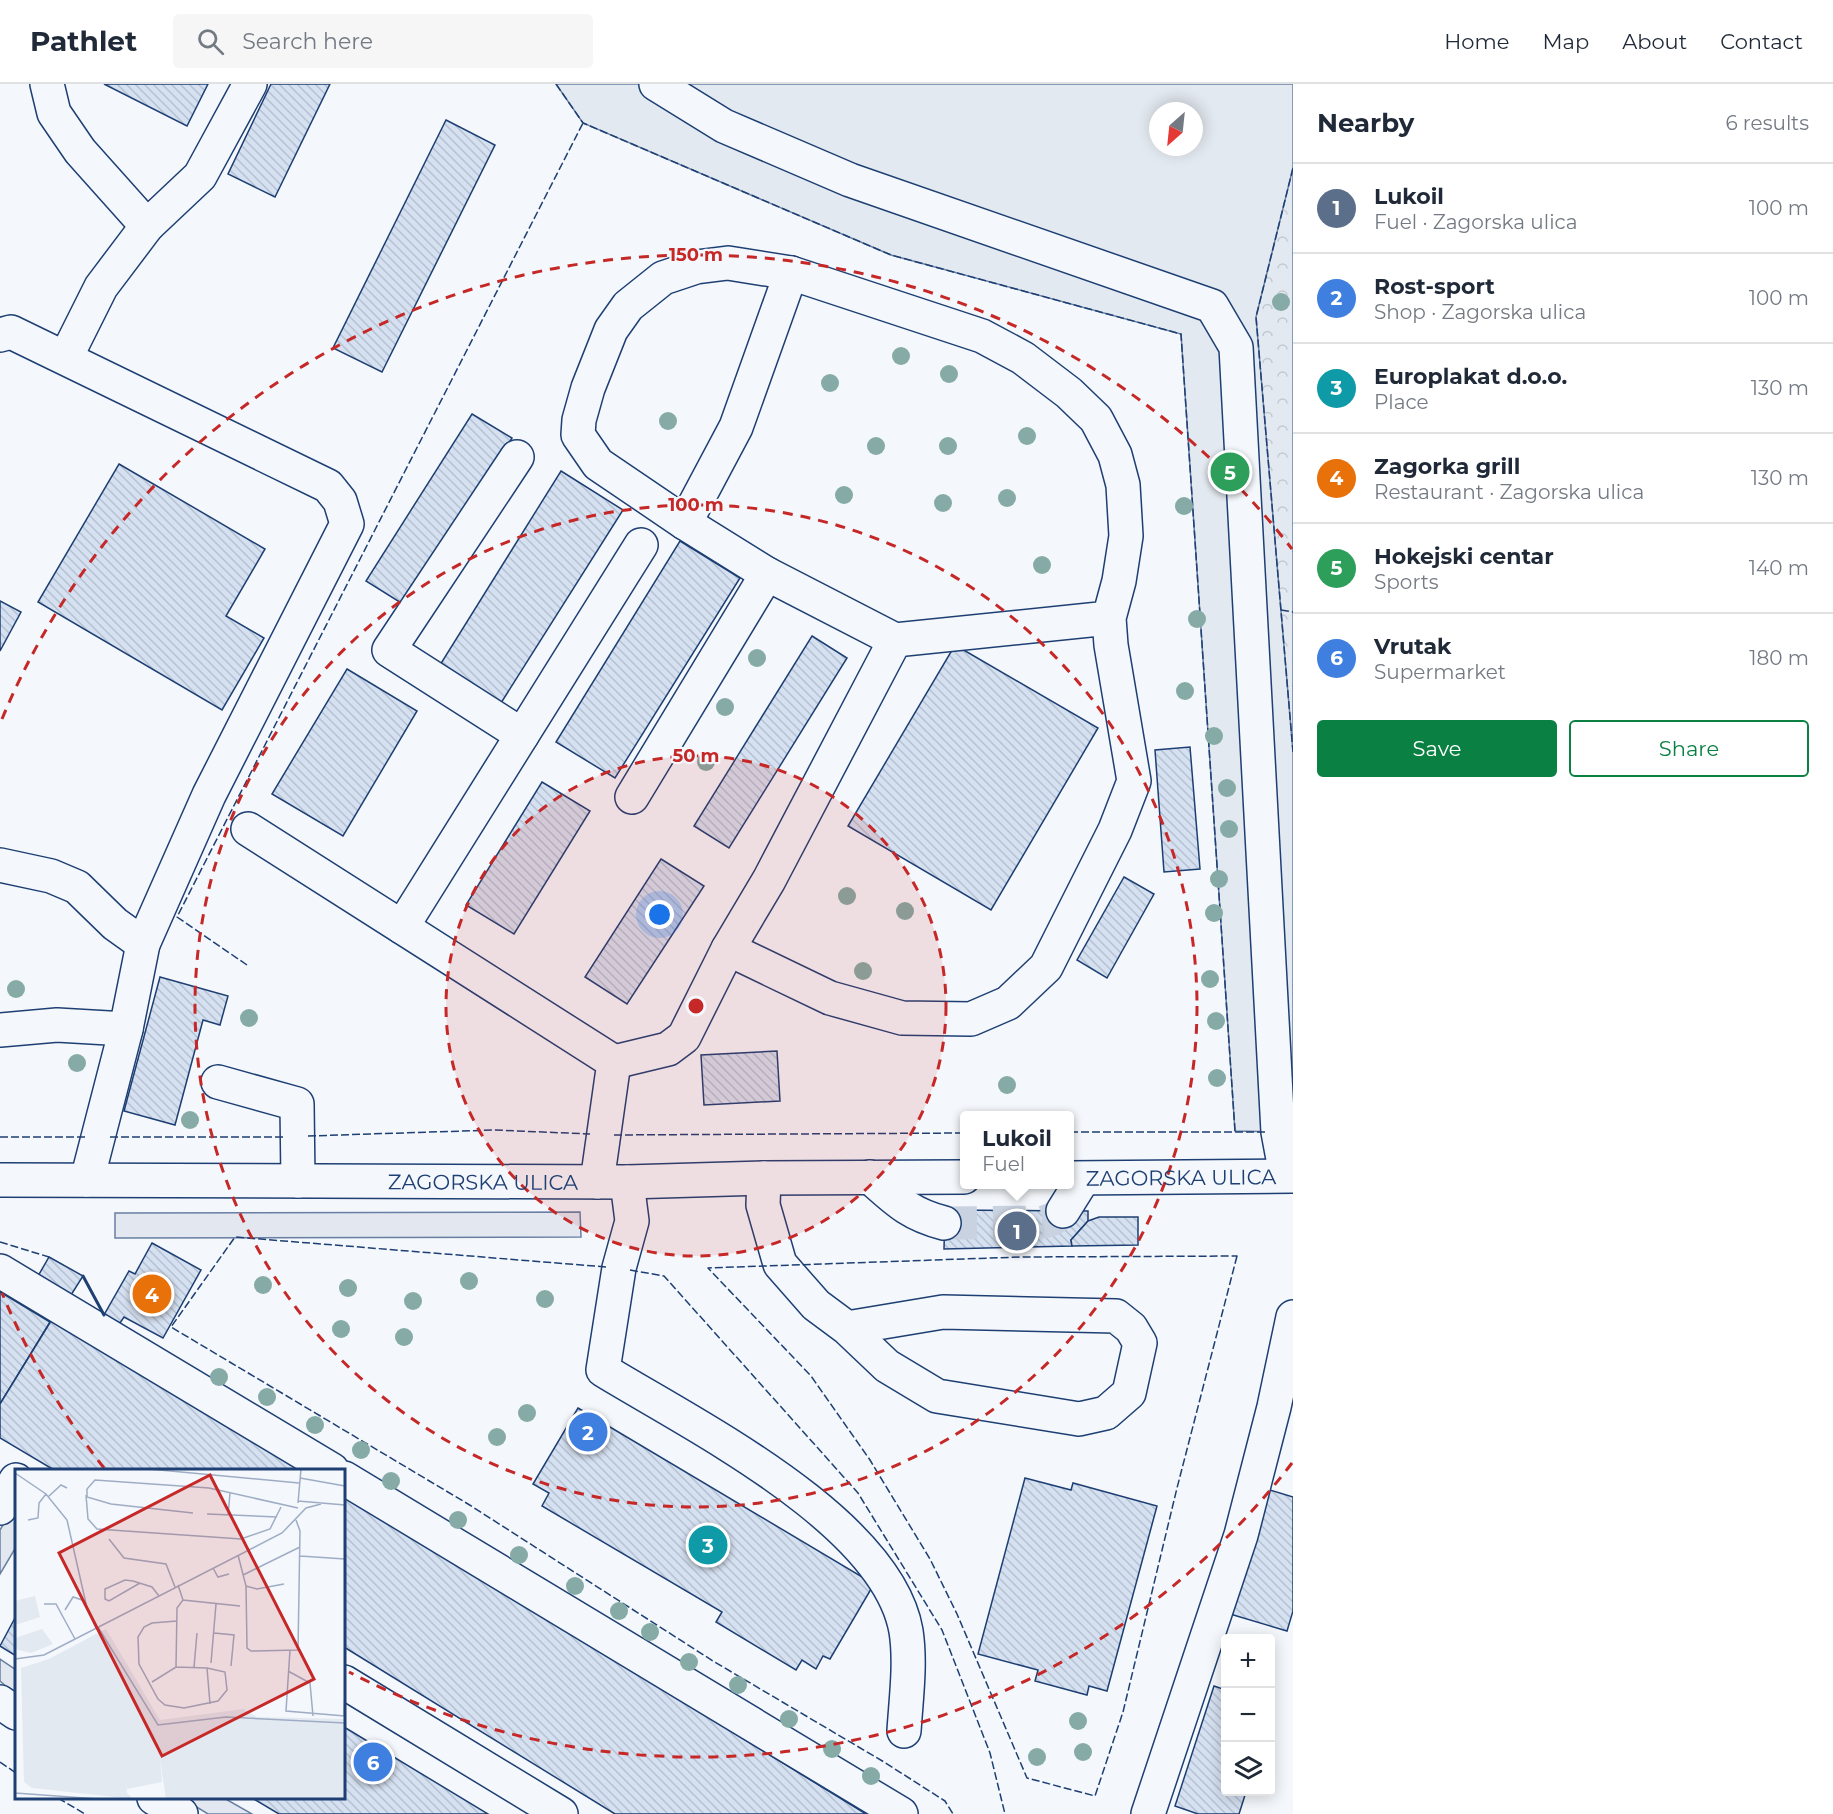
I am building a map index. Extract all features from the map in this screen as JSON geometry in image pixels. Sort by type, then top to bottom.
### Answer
[{"type":"street","points":[[47,84],[54,113],[81,151],[147,226]]},
{"type":"street","points":[[66,357],[100,287],[147,226],[200,176],[250,84]]},
{"type":"street","points":[[656,84],[724,126],[850,180],[1212,306],[1236,347],[1278,1132],[1290,1175]]},
{"type":"street","points":[[728,949],[830,998],[903,1018],[971,1019],[1008,1004],[1046,967],[1115,830],[1134,781],[1111,645],[1109,618],[1119,581],[1126,536],[1123,485],[1115,455],[1096,419],[1069,393],[1023,358],[982,336],[790,273],[728,263],[696,267],[663,278],[628,306],[611,330],[588,388],[579,420],[578,435],[598,464],[685,523],[767,574],[895,640],[1109,618]]},
{"type":"street","points":[[685,523],[736,427],[790,273]]},
{"type":"street","points":[[0,335],[11,332],[66,357],[328,486],[339,501],[347,524],[209,795],[142,944],[126,1029],[87,1180]]},
{"type":"street","points":[[517,457],[389,650],[522,735]]},
{"type":"street","points":[[402,927],[641,545]]},
{"type":"street","points":[[632,797],[767,574]]},
{"type":"street","points":[[248,828],[614,1062],[668,1049],[684,1037],[728,949],[769,880],[895,640]]},
{"type":"street","points":[[0,866],[51,876],[77,886],[115,924],[142,944]]},
{"type":"street","points":[[0,1030],[57,1025],[126,1029]]},
{"type":"street","points":[[614,1062],[612,1182],[632,1221],[619,1268],[603,1370],[754,1461],[830,1519],[868,1554],[893,1592],[906,1630],[907,1672],[904,1731]]},
{"type":"street","points":[[218,1082],[297,1104],[298,1181]]},
{"type":"street","name":"ZAGORSKA ULICA","points":[[1076,1178],[1290,1175]]},
{"type":"street","points":[[870,1177],[912,1212],[921,1217],[944,1223]]},
{"type":"street","points":[[764,1178],[763,1205],[780,1264],[816,1305],[847,1328],[886,1366],[937,1396],[1079,1419],[1106,1413],[1129,1393],[1140,1343],[1131,1328],[1116,1316],[943,1312],[847,1328]]},
{"type":"street","name":"ZAGORSKA ULICA","points":[[0,1180],[612,1182],[764,1178],[960,1178]]},
{"type":"street","points":[[1063,1211],[1072,1189]]},
{"type":"street","points":[[0,1271],[330,1469]]},
{"type":"street","points":[[1148,1814],[1284,1402],[1293,1317]]},
{"type":"street","points":[[0,1463],[15,1472]]},
{"type":"street","points":[[345,1479],[901,1814]]},
{"type":"street","points":[[0,1508],[15,1482]]},
{"type":"street","points":[[345,1683],[561,1814]]},
{"type":"street","points":[[0,1702],[15,1712]]},
{"type":"street","points":[[157,1799],[181,1814]]},
{"type":"green space","points":[[556,84],[1293,84],[1293,1135],[1289,1132],[1235,1131],[1181,334],[891,255],[583,123]]},
{"type":"green space","points":[[1293,168],[1293,752],[1256,317]]},
{"type":"shaded area","points":[[580,1212],[581,1237],[115,1238],[115,1213]]},
{"type":"shaded area","points":[[15,1505],[15,1549],[0,1574],[0,1530]]},
{"type":"shaded area","points":[[0,1659],[15,1669],[15,1694],[0,1681]]},
{"type":"shaded area","points":[[184,1799],[226,1799],[252,1814],[208,1814]]},
{"type":"building","points":[[104,84],[208,84],[187,126]]},
{"type":"building","points":[[271,84],[330,84],[275,197],[228,174]]},
{"type":"building","points":[[446,120],[495,145],[382,372],[333,348]]},
{"type":"building","points":[[472,414],[512,438],[406,606],[366,581]]},
{"type":"building","points":[[119,464],[265,549],[226,616],[264,638],[222,710],[38,602]]},
{"type":"building","points":[[561,471],[623,510],[501,703],[440,665]]},
{"type":"building","points":[[680,541],[740,578],[615,778],[556,742]]},
{"type":"building","points":[[0,601],[21,612],[0,651]]},
{"type":"building","points":[[812,636],[847,658],[729,848],[694,826]]},
{"type":"building","points":[[955,645],[1098,728],[991,910],[848,826]]},
{"type":"building","points":[[347,669],[417,711],[343,836],[272,794]]},
{"type":"building","points":[[1190,747],[1200,869],[1164,872],[1155,750]]},
{"type":"building","points":[[542,782],[590,811],[514,934],[466,905]]},
{"type":"building","points":[[661,859],[704,886],[627,1004],[585,977]]},
{"type":"building","points":[[1124,877],[1154,894],[1107,978],[1077,960]]},
{"type":"building","points":[[160,977],[228,996],[220,1025],[203,1020],[175,1125],[124,1111]]},
{"type":"building","points":[[777,1051],[780,1101],[704,1105],[701,1055]]},
{"type":"building","points":[[945,1210],[1088,1211],[1088,1221],[1071,1240],[1072,1246],[944,1249]]},
{"type":"building","points":[[1099,1217],[1138,1217],[1138,1245],[1072,1246],[1071,1240],[1088,1221]]},
{"type":"building","points":[[152,1243],[201,1270],[163,1338],[124,1317],[120,1323],[104,1315],[129,1271],[135,1274]]},
{"type":"building","points":[[49,1257],[83,1276],[66,1303],[34,1283]]},
{"type":"building","points":[[0,1292],[50,1322],[0,1404]]},
{"type":"building","points":[[54,1316],[303,1469],[52,1469],[0,1438],[0,1404]]},
{"type":"building","points":[[578,1408],[874,1584],[830,1659],[823,1656],[816,1669],[802,1660],[796,1670],[716,1622],[722,1612],[542,1506],[549,1493],[533,1484]]},
{"type":"building","points":[[1025,1478],[1071,1490],[1073,1483],[1157,1506],[1107,1691],[1089,1686],[1087,1695],[1035,1681],[1038,1670],[978,1654]]},
{"type":"building","points":[[1267,1489],[1293,1497],[1293,1611],[1287,1631],[1230,1614]]},
{"type":"building","points":[[345,1495],[866,1814],[615,1814],[345,1648]]},
{"type":"building","points":[[15,1618],[15,1655],[0,1646]]},
{"type":"building","points":[[1214,1686],[1221,1688],[1221,1796],[1245,1796],[1239,1814],[1198,1814],[1175,1806]]},
{"type":"building","points":[[345,1728],[488,1814],[279,1814],[254,1799],[345,1799]]},
{"type":"tunnel","points":[[944,1223],[1044,1222],[1053,1219],[1063,1211]]},
{"type":"fence","points":[[556,84],[583,123],[891,255],[1181,334],[1235,1131]]},
{"type":"fence","points":[[247,965],[177,917],[583,123]]},
{"type":"fence","points":[[1293,168],[1256,317],[1293,752]]},
{"type":"fence","points":[[1281,610],[1293,612]]},
{"type":"fence","points":[[308,1136],[494,1130],[590,1134]]},
{"type":"fence","points":[[1074,1132],[1266,1132]]},
{"type":"fence","points":[[614,1135],[960,1133]]},
{"type":"fence","points":[[0,1137],[86,1137]]},
{"type":"fence","points":[[110,1137],[284,1137]]},
{"type":"fence","points":[[606,1267],[235,1237],[171,1327],[468,1504],[713,1661],[884,1762],[945,1801],[953,1814]]},
{"type":"fence","points":[[0,1242],[49,1257]]},
{"type":"fence","points":[[1237,1256],[1177,1488],[1123,1712],[1095,1796],[1027,1778],[957,1614],[930,1559],[870,1460],[811,1376],[708,1268],[1020,1257],[1237,1256]]},
{"type":"fence","points":[[630,1270],[664,1276],[858,1493],[942,1630],[990,1753],[1005,1814]]},
{"type":"fence","points":[[0,1762],[15,1772]]},
{"type":"fence","points":[[60,1799],[85,1814]]},
{"type":"wall","points":[[83,1276],[104,1315]]},
{"type":"place","name":"Hokejski centar","points":[[1230,472]]},
{"type":"place","name":"Lukoil","points":[[1017,1231]]},
{"type":"place","name":"Zagorka grill","points":[[152,1294]]},
{"type":"place","name":"Rost-sport","points":[[588,1432]]},
{"type":"place","name":"Europlakat d.o.o.","points":[[708,1545]]},
{"type":"place","name":"Vrutak","points":[[373,1762]]}]
